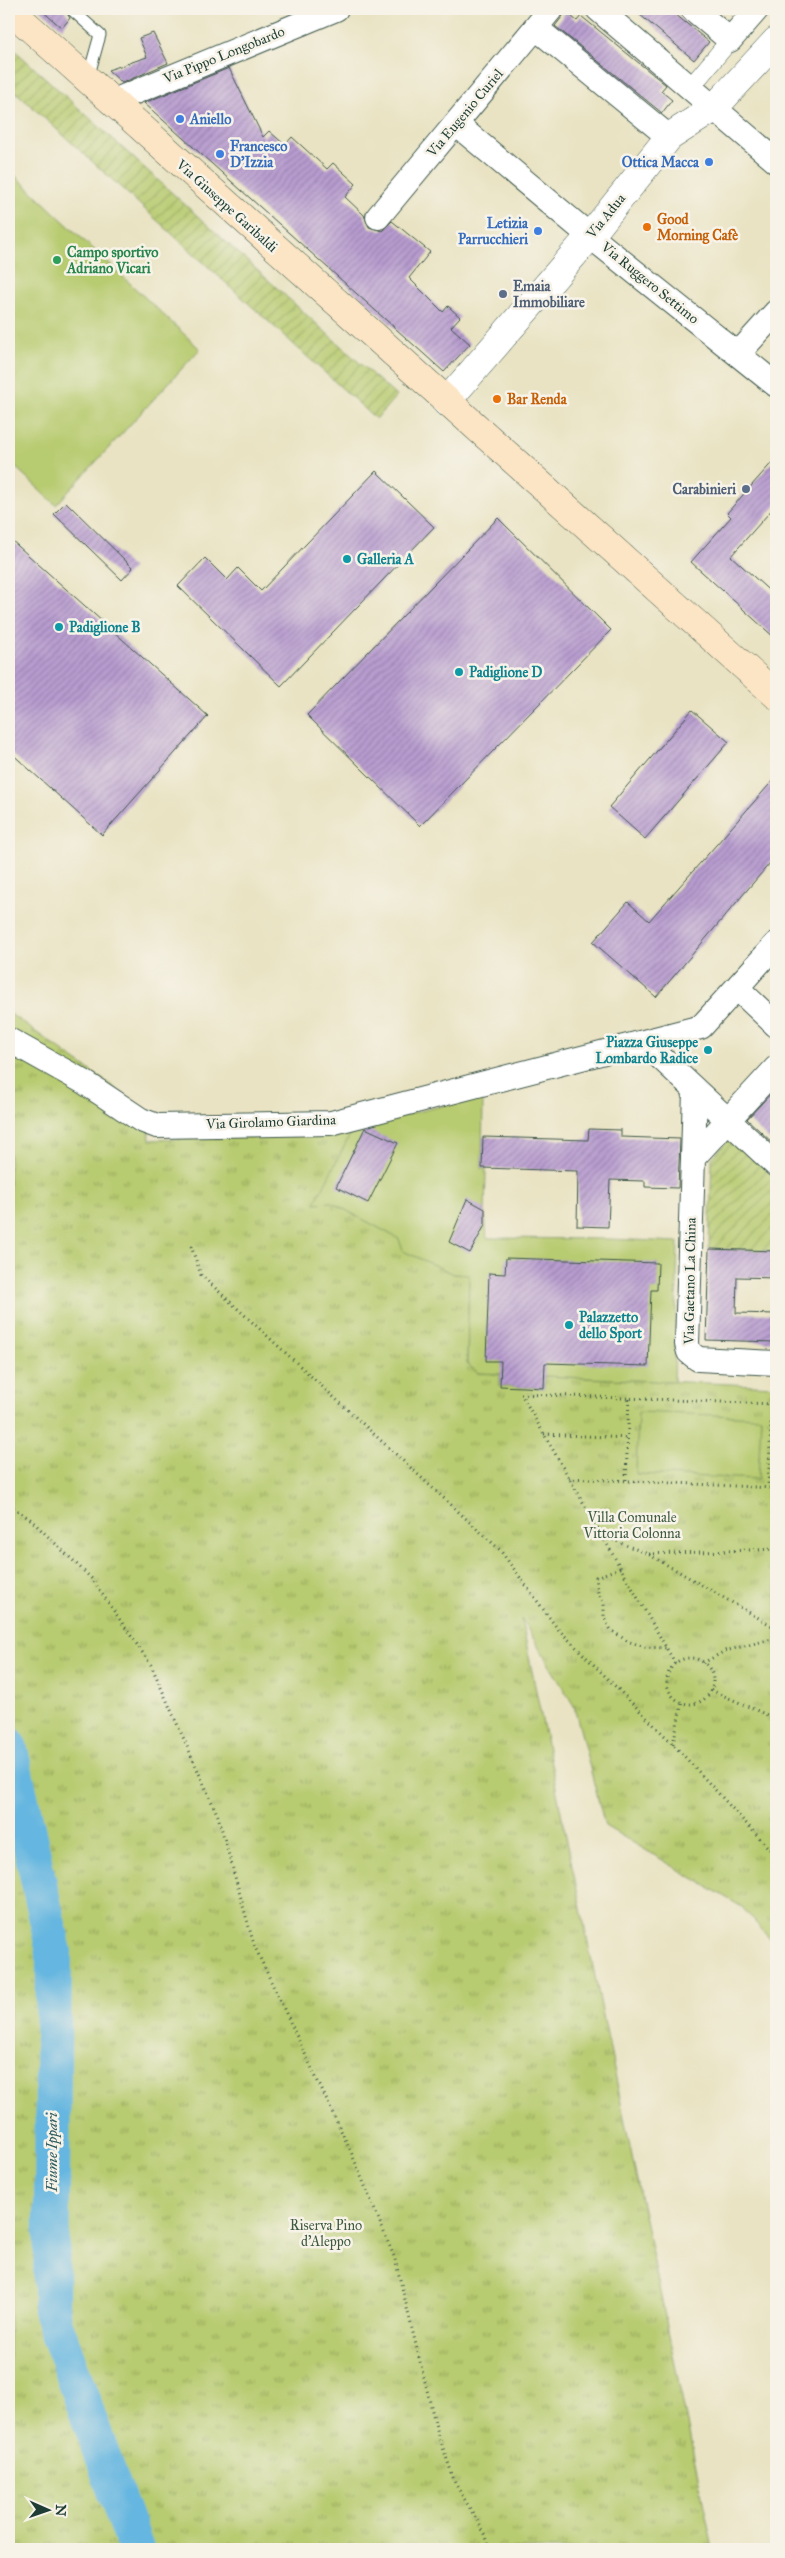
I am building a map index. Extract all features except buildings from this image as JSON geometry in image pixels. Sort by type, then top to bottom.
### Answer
[{"type":"main road","name":"Via Giuseppe Garibaldi","points":[[9,9],[446,402],[776,694]]},
{"type":"street","name":"Via Pippo Longobardo","points":[[111,102],[336,9]]},
{"type":"street","name":"Via Eugenio Curiel","points":[[378,217],[551,9]]},
{"type":"street","points":[[598,9],[776,160]]},
{"type":"street","points":[[693,9],[730,40]]},
{"type":"street","points":[[690,88],[757,9]]},
{"type":"street","points":[[536,28],[669,137]]},
{"type":"street","name":"Via Adua","points":[[446,402],[590,236],[669,137],[714,108],[776,41]]},
{"type":"street","name":"Via Ruggero Settimo","points":[[456,124],[590,236],[776,385]]},
{"type":"street","points":[[738,354],[776,312]]},
{"type":"street","name":"Via Girolamo Giardina","points":[[9,1040],[84,1082],[141,1120],[157,1126],[330,1123],[701,1028],[776,944]]},
{"type":"street","points":[[737,988],[776,1025]]},
{"type":"street","points":[[642,1044],[695,1090],[727,1126],[776,1165]]},
{"type":"street","points":[[693,1158],[727,1126],[776,1068]]},
{"type":"street","points":[[693,1158],[695,1090]]},
{"type":"street","name":"Via Gaetano La China","points":[[693,1158],[688,1349],[694,1358],[701,1360],[776,1363]]},
{"type":"lane","points":[[71,9],[100,35],[87,80]]},
{"type":"path","points":[[190,1246],[201,1274],[500,1550],[557,1628],[673,1744],[776,1856]]},
{"type":"path","points":[[675,1663],[521,1394],[772,1404],[768,1487]]},
{"type":"path","points":[[626,1480],[629,1398]]},
{"type":"path","points":[[544,1434],[628,1438]]},
{"type":"path","points":[[569,1478],[776,1488]]},
{"type":"path","points":[[9,1505],[30,1519],[92,1580],[151,1665],[218,1816],[254,1945],[351,2152],[394,2259],[436,2427],[455,2483],[485,2534],[490,2549]]},
{"type":"path","points":[[602,1536],[648,1554],[776,1628]]},
{"type":"path","points":[[648,1554],[776,1549]]},
{"type":"path","points":[[620,1568],[596,1577],[598,1593],[604,1604],[604,1618],[611,1630],[627,1641],[645,1647],[666,1648]]},
{"type":"path","points":[[703,1662],[725,1651],[776,1638]]},
{"type":"path","points":[[689,1658],[703,1662],[712,1675],[711,1690],[700,1701],[693,1704],[682,1702],[673,1696],[667,1683],[667,1676],[675,1663],[689,1658]]},
{"type":"path","points":[[711,1690],[776,1719]]},
{"type":"path","points":[[673,1744],[682,1702]]},
{"type":"green space","points":[[9,45],[396,396],[376,419],[9,86]]},
{"type":"green space","name":"Campo sportivo Adriano Vicari","points":[[9,170],[200,349],[56,505],[9,461]]},
{"type":"green space","name":"Riserva Pino d'Aleppo","points":[[9,1013],[147,1111],[150,1140],[312,1135],[354,1127],[331,1202],[400,1239],[454,1274],[469,1275],[467,1363],[478,1373],[776,1386],[776,1456],[773,1480],[776,1481],[776,1946],[742,1907],[605,1826],[574,1706],[521,1618],[713,2549],[9,2549]]},
{"type":"green space","points":[[483,1096],[482,1168],[486,1168],[485,1215],[487,1238],[608,1239],[678,1242],[674,1382],[544,1376],[544,1388],[500,1386],[500,1374],[478,1373],[467,1364],[469,1275],[454,1274],[403,1251],[399,1239],[331,1202],[315,1203],[354,1127]]},
{"type":"green space","points":[[731,1137],[776,1179],[776,1251],[709,1249],[712,1158]]},
{"type":"green space","points":[[638,1412],[761,1417],[758,1479],[636,1474]]},
{"type":"waterway","name":"Fiume Ippari","points":[[9,1745],[54,1952],[51,2313],[136,2549]]},
{"type":"place","name":"Aniello","points":[[180,119]]},
{"type":"place","name":"Francesco D'Izzia","points":[[220,154]]},
{"type":"place","name":"Ottica Macca","points":[[709,162]]},
{"type":"place","name":"Good Morning Cafè","points":[[647,227]]},
{"type":"place","name":"Letizia Parrucchieri","points":[[538,231]]},
{"type":"place","name":"Campo sportivo Adriano Vicari","points":[[57,260]]},
{"type":"place","name":"Emaia Immobiliare","points":[[503,294]]},
{"type":"place","name":"Bar Renda","points":[[497,399]]},
{"type":"place","name":"Carabinieri","points":[[746,489]]},
{"type":"place","name":"Galleria A","points":[[347,559]]},
{"type":"place","name":"Padiglione B","points":[[59,627]]},
{"type":"place","name":"Padiglione D","points":[[459,672]]},
{"type":"place","name":"Piazza Giuseppe Lombardo Radice","points":[[708,1050]]},
{"type":"place","name":"Palazzetto dello Sport","points":[[569,1325]]},
{"type":"park label","name":"Villa Comunale Vittoria Colonna","points":[[632,1525]]}]
